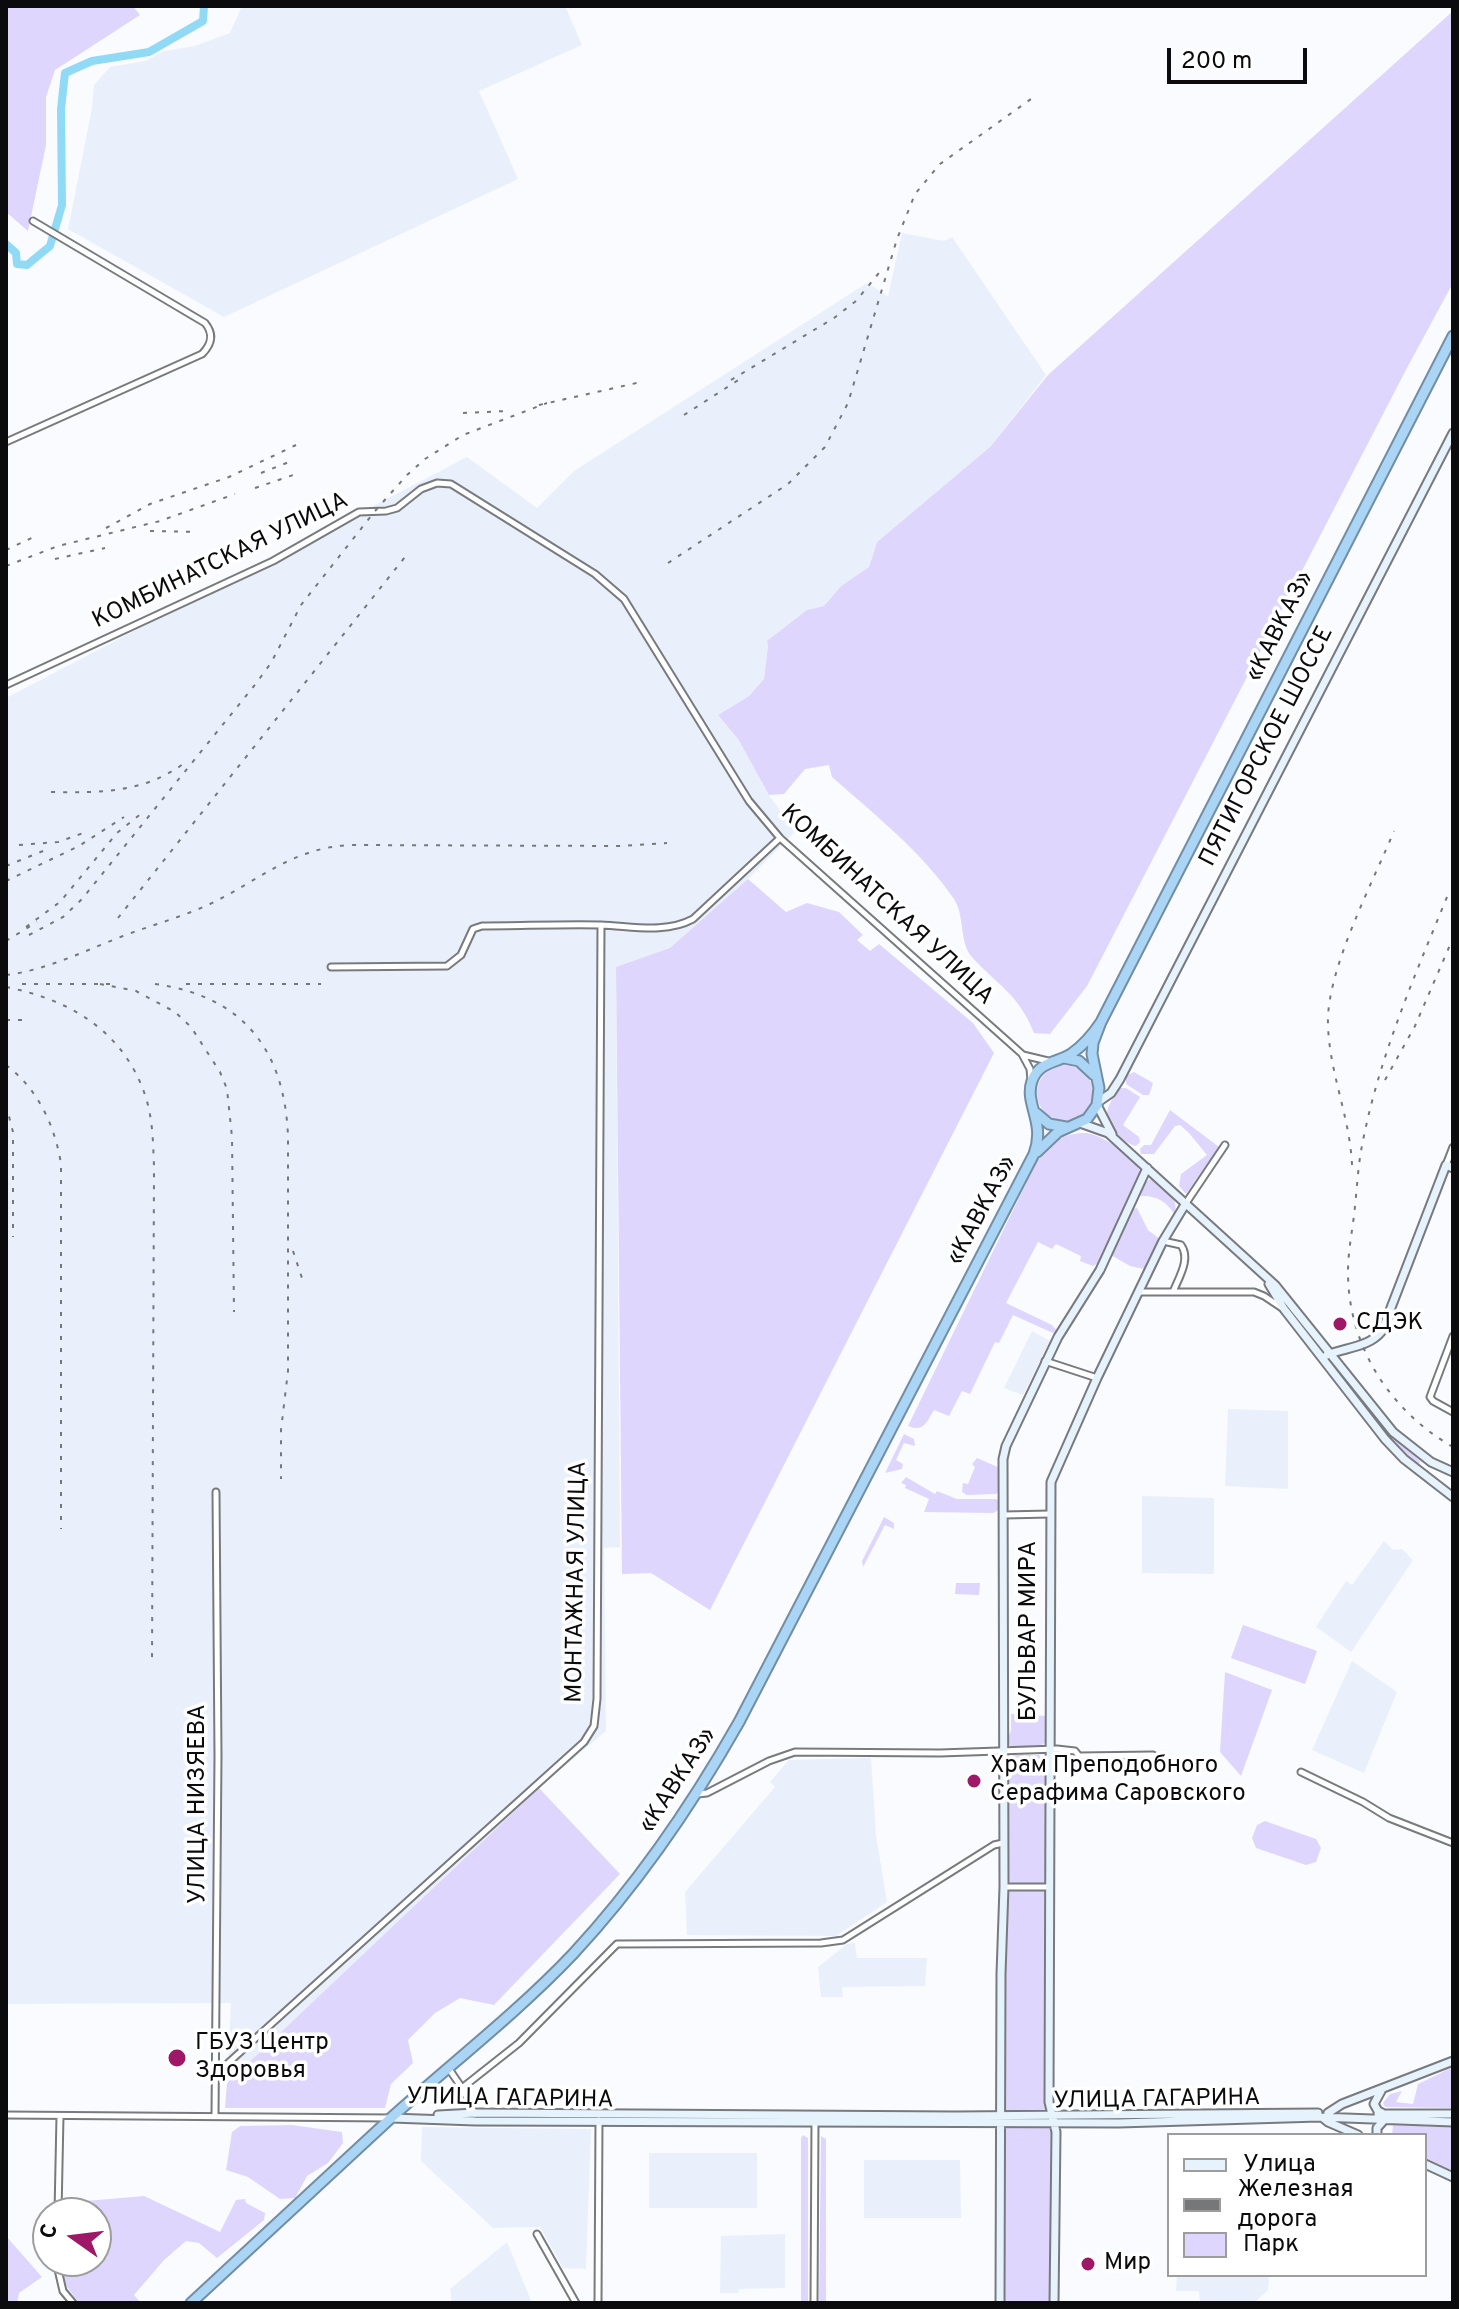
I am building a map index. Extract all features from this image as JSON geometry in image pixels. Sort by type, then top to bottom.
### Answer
[{"type":"highway","name":"«КАВКАЗ»","points":[[1051,1061],[1064,1058],[1085,1043],[1101,1022],[1453,336]]},
{"type":"highway","name":"«КАВКАЗ»","points":[[1097,1104],[1092,1054],[1101,1022]]},
{"type":"highway","points":[[1064,1058],[1086,1065],[1096,1079]]},
{"type":"highway","points":[[1031,1085],[1038,1071],[1051,1061]]},
{"type":"highway","name":"«КАВКАЗ»","points":[[191,2303],[392,2118],[512,2014],[573,1954],[662,1846],[697,1794],[754,1695],[1034,1154],[1039,1131],[1031,1085]]},
{"type":"highway","points":[[1080,1123],[1087,1119],[1097,1104]]},
{"type":"highway","points":[[1036,1113],[1049,1124],[1066,1127]]},
{"type":"highway","name":"«КАВКАЗ»","points":[[1034,1154],[1066,1127],[1080,1123]]},
{"type":"main road","name":"ПЯТИГОРСКОЕ ШОССЕ","points":[[1097,1104],[1111,1093],[1120,1079],[1453,433]]},
{"type":"main road","points":[[1096,1079],[1110,1086],[1120,1079]]},
{"type":"main road","points":[[1097,1104],[1116,1139]]},
{"type":"main road","points":[[1080,1123],[1100,1128],[1116,1139],[1267,1278],[1292,1305],[1385,1439],[1453,1497]]},
{"type":"main road","points":[[1326,1356],[1368,1342],[1382,1331],[1449,1167]]},
{"type":"main road","name":"БУЛЬВАР МИРА","points":[[1000,2303],[1005,1449],[1045,1361],[1100,1270],[1147,1168]]},
{"type":"main road","name":"БУЛЬВАР МИРА","points":[[1054,2303],[1054,2119],[1049,2102],[1053,1474],[1163,1241],[1186,1203]]},
{"type":"main road","points":[[1267,1278],[1284,1309],[1393,1432],[1453,1475]]},
{"type":"main road","points":[[1425,1476],[1431,1462]]},
{"type":"main road","points":[[1425,1476],[1453,1489]]},
{"type":"main road","points":[[1325,2115],[1342,2104],[1450,2061]]},
{"type":"main road","points":[[1377,2133],[1385,2116],[1374,2104],[1382,2089]]},
{"type":"main road","name":"УЛИЦА ГАГАРИНА","points":[[392,2118],[1220,2122],[1325,2115],[1453,2114]]},
{"type":"main road","name":"УЛИЦА ГАГАРИНА","points":[[1325,2115],[1328,2122],[1353,2133]]},
{"type":"main road","name":"УЛИЦА ГАГАРИНА","points":[[1385,2116],[1453,2122]]},
{"type":"main road","points":[[1427,2165],[1453,2177]]},
{"type":"street","points":[[6,442],[202,354],[212,333],[205,323],[33,221]]},
{"type":"street","name":"КОМБИНАТСКАЯ УЛИЦА","points":[[6,685],[271,562],[359,512],[397,508],[421,489],[437,483],[451,484],[595,574],[624,599],[749,801],[780,838],[1022,1054],[1036,1060],[1051,1061]]},
{"type":"street","points":[[331,967],[447,966],[461,955],[473,929],[482,926],[681,926],[693,919],[780,838]]},
{"type":"street","name":"МОНТАЖНАЯ УЛИЦА","points":[[217,2073],[584,1742],[594,1726],[597,1699],[601,925]]},
{"type":"street","points":[[1022,1054],[1030,1069],[1031,1085]]},
{"type":"street","name":"БУЛЬВАР МИРА","points":[[1186,1203],[1225,1145]]},
{"type":"street","points":[[1449,1167],[1453,1147]]},
{"type":"street","points":[[1163,1241],[1181,1245],[1185,1251],[1186,1259],[1173,1292]]},
{"type":"street","points":[[1139,1292],[1254,1292],[1284,1309]]},
{"type":"street","points":[[1453,1336],[1431,1391],[1433,1401],[1453,1412]]},
{"type":"street","points":[[1045,1361],[1097,1378]]},
{"type":"street","name":"УЛИЦА НИЗЯЕВА","points":[[215,2115],[216,1492]]},
{"type":"street","points":[[1004,1515],[1051,1514]]},
{"type":"street","points":[[697,1794],[707,1793],[782,1755],[804,1751],[1049,1750],[1075,1751],[1079,1756],[1153,1755]]},
{"type":"street","points":[[1301,1772],[1389,1818],[1453,1843]]},
{"type":"street","points":[[462,2088],[519,2043],[617,1944],[821,1943],[843,1940],[994,1845],[1003,1843]]},
{"type":"street","points":[[1004,1887],[1050,1887]]},
{"type":"street","points":[[449,2068],[475,2117]]},
{"type":"street","points":[[6,2115],[392,2118]]},
{"type":"street","points":[[58,2197],[60,2116]]},
{"type":"street","points":[[598,2303],[599,2117]]},
{"type":"street","points":[[814,2303],[815,2118]]},
{"type":"street","points":[[537,2234],[576,2303]]},
{"type":"street","points":[[60,2277],[63,2291],[73,2303]]},
{"type":"shaded area","points":[[242,6],[565,6],[582,45],[479,91],[518,179],[224,317],[68,229],[94,85],[110,67],[145,61],[164,51],[195,46],[230,33]]},
{"type":"shaded area","points":[[902,233],[944,241],[952,237],[1046,375],[990,447],[877,542],[869,567],[841,586],[824,606],[807,610],[768,646],[764,679],[749,696],[718,715],[738,739],[769,795],[795,832],[728,899],[670,948],[616,968],[620,1547],[604,1548],[606,1731],[539,1788],[227,2083],[231,2003],[6,2004],[6,698],[467,457],[537,508],[574,471],[867,283],[888,296]]},
{"type":"shaded area","points":[[1032,1331],[1050,1341],[1023,1395],[1004,1388]]},
{"type":"shaded area","points":[[1228,1409],[1288,1411],[1288,1489],[1225,1486]]},
{"type":"shaded area","points":[[1142,1496],[1214,1498],[1214,1574],[1142,1573]]},
{"type":"shaded area","points":[[1384,1541],[1393,1550],[1402,1549],[1413,1560],[1351,1652],[1316,1627],[1346,1581],[1352,1585]]},
{"type":"shaded area","points":[[1352,1661],[1397,1692],[1364,1773],[1312,1750]]},
{"type":"shaded area","points":[[871,1758],[876,1835],[887,1902],[836,1936],[687,1935],[685,1892],[775,1787],[770,1782],[789,1760]]},
{"type":"shaded area","points":[[855,1943],[857,1958],[927,1958],[925,1986],[842,1987],[843,1997],[821,1997],[818,1967],[847,1944]]},
{"type":"shaded area","points":[[422,2127],[591,2129],[586,2269],[563,2268],[540,2227],[493,2228],[421,2161]]},
{"type":"shaded area","points":[[649,2153],[757,2153],[757,2208],[649,2208]]},
{"type":"shaded area","points":[[864,2160],[960,2160],[961,2218],[864,2218]]},
{"type":"shaded area","points":[[785,2234],[785,2288],[739,2289],[738,2293],[720,2293],[721,2236]]},
{"type":"shaded area","points":[[507,2242],[532,2303],[452,2303],[450,2289]]},
{"type":"shaded area","points":[[1177,2277],[1269,2277],[1268,2290],[1254,2303],[1200,2303],[1199,2291],[1176,2291]]},
{"type":"green space","points":[[6,6],[133,6],[140,15],[55,70],[46,97],[46,145],[28,231],[6,212]]},
{"type":"green space","points":[[1453,11],[1453,283],[1087,986],[1050,1034],[1034,1033],[1014,999],[968,951],[960,913],[941,882],[897,834],[832,777],[829,765],[805,769],[784,794],[769,795],[738,739],[718,715],[749,696],[764,679],[767,641],[807,610],[824,606],[841,586],[869,567],[877,542],[990,447],[1048,375]]},
{"type":"green space","points":[[748,879],[786,912],[807,903],[839,912],[863,935],[857,940],[870,951],[879,944],[973,1023],[994,1053],[710,1610],[651,1573],[622,1574],[616,967],[670,948]]},
{"type":"green space","points":[[1065,1065],[1085,1073],[1093,1093],[1085,1113],[1065,1121],[1045,1113],[1037,1093],[1045,1073]]},
{"type":"green space","points":[[1134,1072],[1153,1083],[1149,1095],[1143,1095],[1126,1084],[1126,1076]]},
{"type":"green space","points":[[1119,1088],[1126,1088],[1140,1097],[1123,1125],[1139,1137],[1140,1142],[1136,1146],[1117,1134],[1108,1118],[1109,1106]]},
{"type":"green space","points":[[1170,1110],[1219,1147],[1186,1194],[1179,1186],[1181,1174],[1207,1155],[1189,1133],[1180,1125],[1175,1126],[1154,1154],[1141,1154],[1140,1149],[1151,1145]]},
{"type":"green space","points":[[1086,1133],[1118,1148],[1141,1173],[1100,1263],[1093,1266],[1080,1261],[1081,1256],[1056,1244],[1052,1249],[1038,1242],[1006,1303],[1052,1325],[1057,1331],[1053,1333],[1013,1315],[999,1343],[995,1342],[970,1394],[962,1391],[949,1416],[934,1410],[921,1427],[908,1426],[1037,1161],[1057,1140]]},
{"type":"green space","points":[[1150,1179],[1173,1198],[1174,1214],[1160,1200],[1140,1196]]},
{"type":"green space","points":[[1137,1208],[1148,1230],[1160,1239],[1144,1269],[1130,1266],[1111,1255],[1132,1209]]},
{"type":"green space","points":[[1330,1358],[1391,1435],[1420,1461],[1419,1466],[1382,1433],[1328,1360]]},
{"type":"green space","points":[[904,1434],[914,1439],[915,1446],[904,1443],[896,1460],[903,1464],[902,1469],[885,1473]]},
{"type":"green space","points":[[977,1458],[1000,1468],[1000,1490],[996,1494],[967,1495],[962,1492],[963,1483],[968,1484],[975,1467],[972,1464]]},
{"type":"green space","points":[[906,1477],[935,1494],[937,1491],[957,1499],[996,1499],[1000,1502],[1000,1509],[993,1513],[924,1512],[929,1499],[905,1488],[906,1485],[901,1483]]},
{"type":"green space","points":[[884,1517],[894,1523],[894,1529],[885,1525],[863,1567],[862,1561]]},
{"type":"green space","points":[[956,1583],[980,1583],[979,1595],[955,1594]]},
{"type":"green space","points":[[1243,1625],[1317,1651],[1305,1684],[1231,1658]]},
{"type":"green space","points":[[1225,1672],[1272,1690],[1241,1776],[1220,1752]]},
{"type":"green space","points":[[1011,1714],[1047,1716],[1045,1743],[1027,1748],[1009,1745]]},
{"type":"green space","points":[[1012,1755],[1039,1755],[1046,1762],[1047,1881],[1042,1885],[1013,1885],[1007,1879],[1007,1762]]},
{"type":"green space","points":[[539,1788],[620,1874],[494,2005],[460,1998],[435,2013],[408,2040],[413,2063],[391,2084],[385,2108],[225,2108],[227,2083]]},
{"type":"green space","points":[[1265,1821],[1316,1839],[1321,1848],[1316,1862],[1306,1865],[1256,1848],[1252,1838],[1257,1825]]},
{"type":"green space","points":[[1004,1887],[1050,1887],[1049,2102],[1054,2119],[1054,2303],[1000,2303]]},
{"type":"green space","points":[[1453,2067],[1453,2108],[1385,2107],[1383,2103],[1390,2094],[1402,2091],[1396,2102],[1413,2104],[1418,2084]]},
{"type":"green space","points":[[292,2125],[342,2132],[343,2143],[328,2163],[307,2176],[295,2198],[280,2199],[248,2177],[226,2170],[232,2132],[240,2126]]},
{"type":"green space","points":[[1393,2125],[1453,2127],[1453,2171],[1427,2159],[1427,2133],[1392,2133]]},
{"type":"green space","points":[[803,2135],[808,2138],[808,2303],[801,2303]]},
{"type":"green space","points":[[821,2136],[826,2139],[826,2303],[819,2303]]},
{"type":"green space","points":[[144,2196],[220,2232],[236,2200],[245,2199],[246,2203],[265,2213],[264,2220],[217,2258],[199,2243],[186,2241],[164,2260],[134,2295],[141,2303],[79,2303],[63,2277],[112,2277],[112,2199]]},
{"type":"green space","points":[[6,2236],[32,2266],[32,2277],[42,2277],[19,2293],[17,2303],[6,2303]]},
{"type":"waterway","points":[[6,244],[16,253],[17,264],[27,265],[50,246],[62,205],[61,109],[65,73],[92,61],[149,52],[203,21],[204,6]]},
{"type":"railway","points":[[668,563],[788,484],[825,447],[848,403],[897,239],[915,194],[940,164],[1031,99]]},
{"type":"railway","points":[[731,380],[834,318],[856,301],[883,268]]},
{"type":"railway","points":[[684,415],[743,377]]},
{"type":"railway","points":[[539,405],[641,382]]},
{"type":"railway","points":[[29,935],[63,917],[82,899],[254,686],[271,663],[301,605],[407,475],[425,459],[463,435],[547,403]]},
{"type":"railway","points":[[463,413],[507,411]]},
{"type":"railway","points":[[106,528],[150,504],[229,477],[296,445]]},
{"type":"railway","points":[[261,473],[294,460]]},
{"type":"railway","points":[[255,488],[299,473]]},
{"type":"railway","points":[[6,566],[58,546],[160,521],[235,494]]},
{"type":"railway","points":[[150,531],[197,532]]},
{"type":"railway","points":[[6,550],[38,535]]},
{"type":"railway","points":[[55,559],[105,548]]},
{"type":"railway","points":[[118,918],[405,557]]},
{"type":"railway","points":[[51,792],[122,789],[155,779],[187,761]]},
{"type":"railway","points":[[26,927],[60,902],[117,833],[142,813]]},
{"type":"railway","points":[[6,881],[79,846],[124,817]]},
{"type":"railway","points":[[19,845],[58,842],[89,831]]},
{"type":"railway","points":[[1352,1165],[1348,1129],[1329,1042],[1329,1003],[1342,953],[1394,831]]},
{"type":"railway","points":[[6,975],[51,964],[189,913],[293,859],[329,847],[620,846],[667,843]]},
{"type":"railway","points":[[6,866],[48,849]]},
{"type":"railway","points":[[1447,897],[1397,1022],[1376,1085],[1360,1158],[1348,1272],[1356,1326],[1377,1374],[1410,1415],[1453,1447]]},
{"type":"railway","points":[[6,941],[37,922]]},
{"type":"railway","points":[[1385,1080],[1415,1026],[1453,938]]},
{"type":"railway","points":[[22,984],[110,984]]},
{"type":"railway","points":[[100,984],[136,991],[175,1012],[191,1027],[220,1072],[227,1089],[232,1137],[234,1312]]},
{"type":"railway","points":[[155,984],[186,990],[235,1015],[253,1032],[268,1054],[278,1078],[288,1137],[288,1371],[281,1430],[281,1479]]},
{"type":"railway","points":[[186,984],[321,984]]},
{"type":"railway","points":[[6,987],[73,1010],[110,1037],[137,1075],[148,1106],[154,1166],[152,1663]]},
{"type":"railway","points":[[6,1020],[23,1020]]},
{"type":"railway","points":[[6,1065],[27,1085],[43,1109],[61,1164],[61,1529]]},
{"type":"railway","points":[[6,1105],[13,1132],[13,1237]]},
{"type":"railway","points":[[293,1251],[303,1281]]},
{"type":"place","name":"СДЭК","points":[[1340,1324]]},
{"type":"place","name":"Храм Преподобного Серафима Саровского","points":[[974,1781]]},
{"type":"place","name":"ГБУЗ Центр Здоровья","points":[[177,2058]]},
{"type":"place","name":"Мир","points":[[1088,2264]]}]
